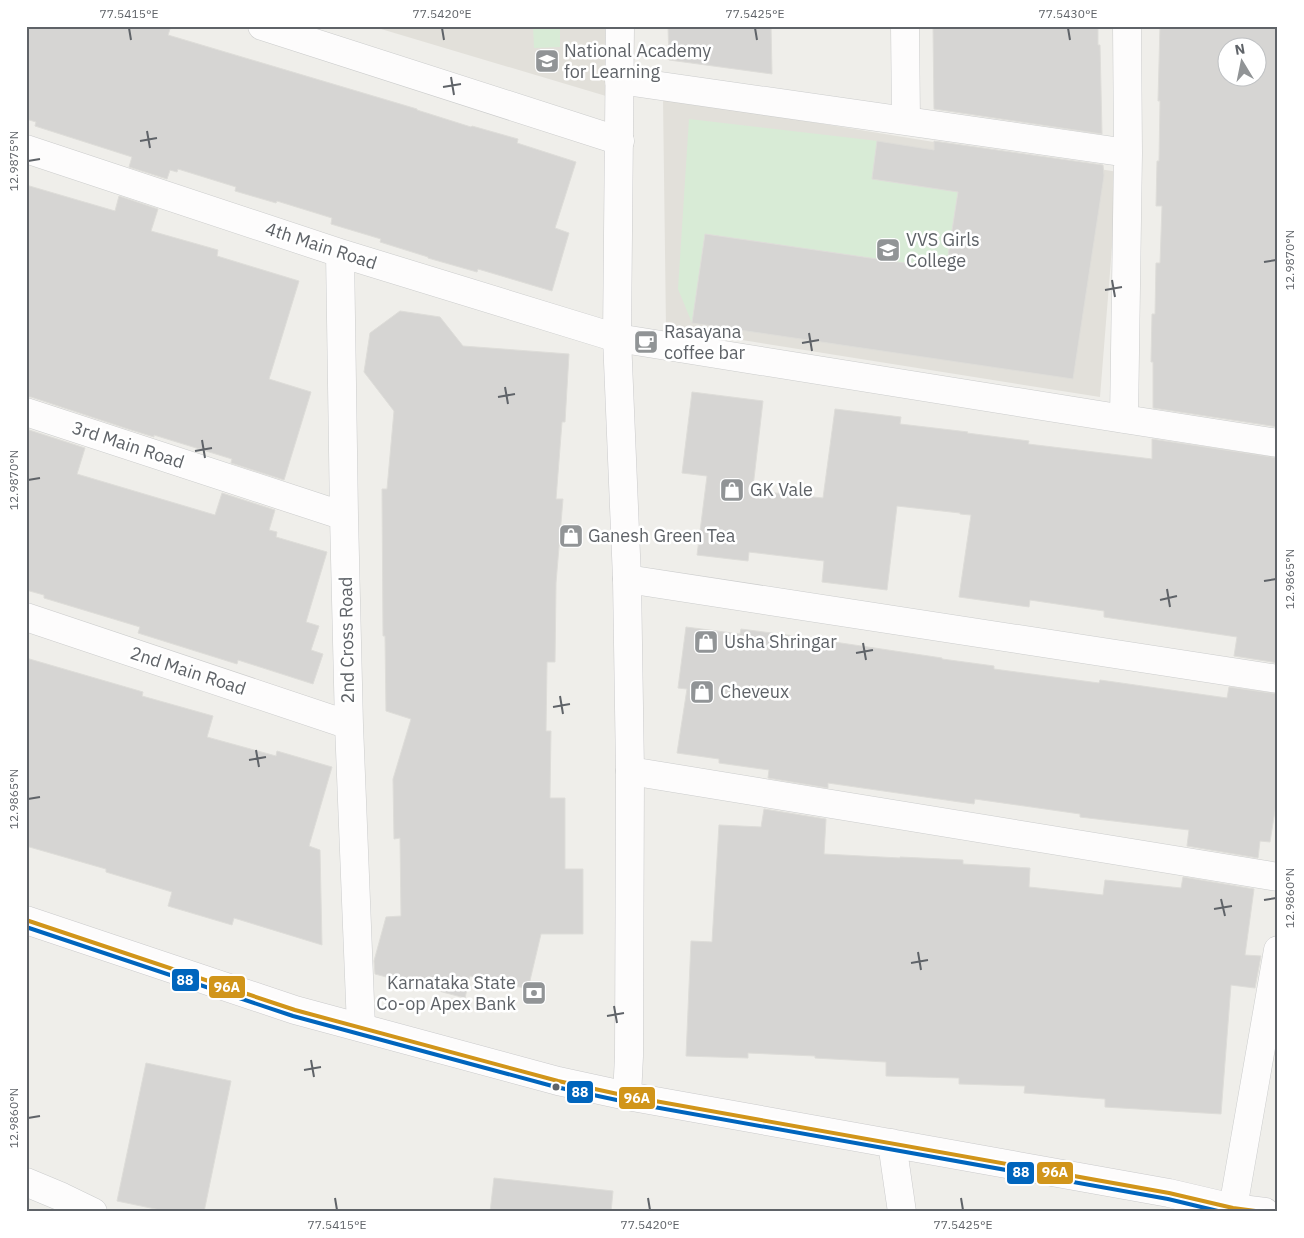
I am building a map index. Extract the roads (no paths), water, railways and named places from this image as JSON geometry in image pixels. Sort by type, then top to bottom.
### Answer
[{"type":"street","points":[[262,26],[620,141]]},
{"type":"street","points":[[620,26],[617,338],[627,579],[630,772],[630,1056],[627,1096]]},
{"type":"street","points":[[905,26],[906,120]]},
{"type":"street","points":[[1124,420],[1128,152],[1127,26]]},
{"type":"street","points":[[619,80],[1128,152]]},
{"type":"street","name":"4th Main Road","points":[[26,149],[340,252],[617,338],[1278,443]]},
{"type":"street","name":"2nd Cross Road","points":[[340,252],[349,724],[361,1027]]},
{"type":"street","name":"3rd Main Road","points":[[26,412],[344,516]]},
{"type":"street","points":[[627,579],[1278,679]]},
{"type":"street","name":"2nd Main Road","points":[[26,617],[349,724]]},
{"type":"street","points":[[630,772],[1278,877]]},
{"type":"street","points":[[26,920],[295,1010],[558,1081],[627,1096],[892,1143],[1171,1203],[1265,1212]]},
{"type":"street","points":[[1234,1208],[1278,950]]},
{"type":"street","points":[[892,1143],[902,1212]]},
{"type":"street","points":[[26,1182],[62,1196],[93,1212]]},
{"type":"place","name":"National Academy for Learning","points":[[547,61]]},
{"type":"place","name":"VVS Girls College","points":[[888,250]]},
{"type":"place","name":"Rasayana coffee bar","points":[[646,342]]},
{"type":"place","name":"GK Vale","points":[[732,490]]},
{"type":"place","name":"Ganesh Green Tea","points":[[571,536]]},
{"type":"place","name":"Usha Shringar","points":[[706,642]]},
{"type":"place","name":"Cheveux","points":[[702,692]]},
{"type":"place","name":"Karnataka State Co-op Apex Bank","points":[[534,993]]}]
